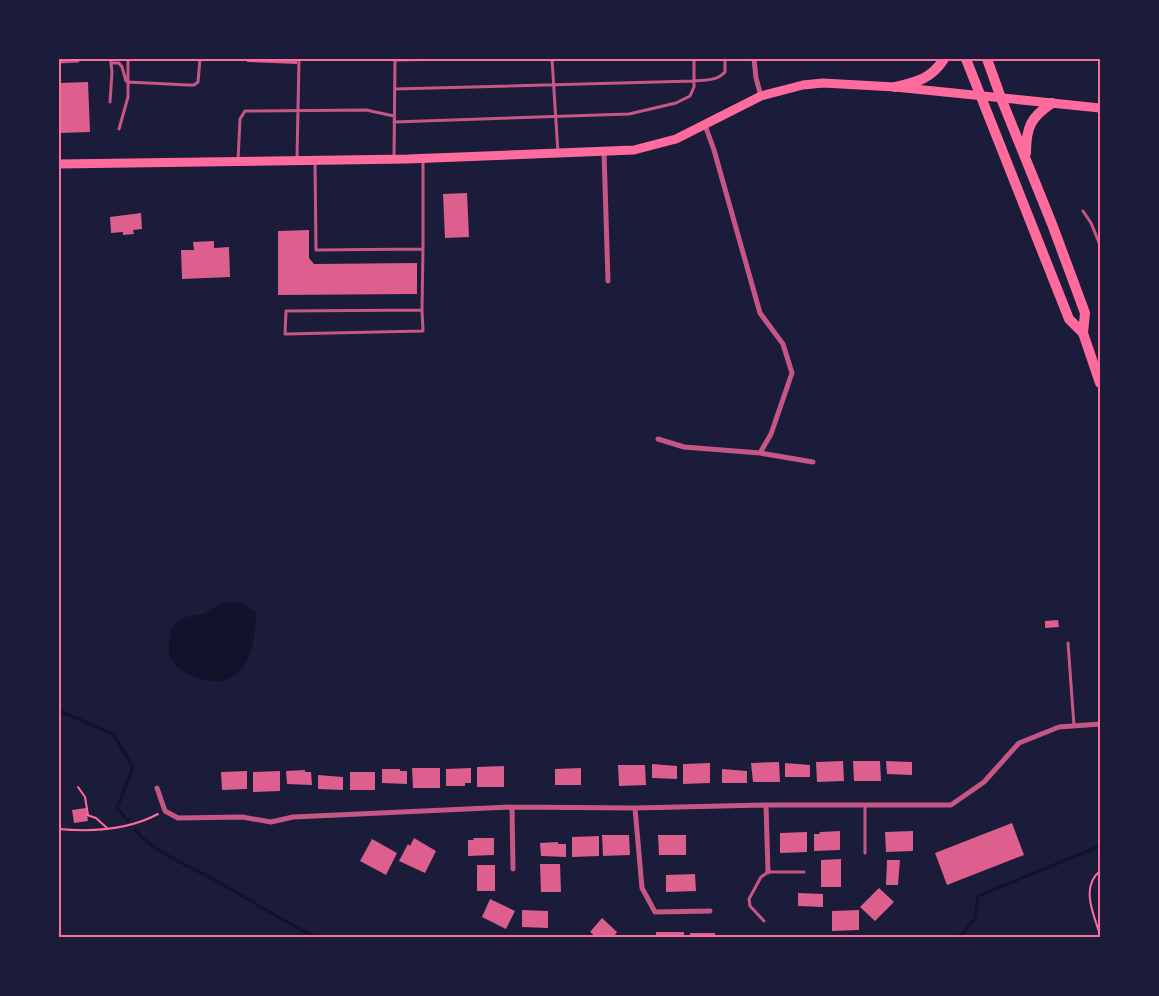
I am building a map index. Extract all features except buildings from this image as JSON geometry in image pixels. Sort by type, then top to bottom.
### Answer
[{"type":"main road","points":[[895,87],[917,82],[936,71],[944,59]]},
{"type":"main road","points":[[966,59],[1069,319],[1083,333],[1096,359],[1100,383]]},
{"type":"main road","points":[[987,59],[1085,313],[1083,333]]},
{"type":"main road","points":[[59,164],[394,159],[634,150],[676,139],[761,96],[802,85],[823,83],[895,87],[1100,108]]},
{"type":"main road","points":[[1026,159],[1026,138],[1030,124],[1038,112],[1052,103]]},
{"type":"street","points":[[754,59],[756,78],[761,96]]},
{"type":"street","points":[[704,125],[714,150],[760,313],[783,344],[792,373],[774,425],[760,453]]},
{"type":"street","points":[[604,152],[608,281]]},
{"type":"street","points":[[658,438],[692,448],[760,453],[813,462]]},
{"type":"street","points":[[157,788],[165,811],[178,818],[242,816],[271,822],[293,818],[512,807],[635,808],[951,804],[984,782],[1019,743],[1059,727],[1100,724]]},
{"type":"street","points":[[766,805],[768,872]]},
{"type":"street","points":[[512,807],[513,869]]},
{"type":"street","points":[[635,808],[642,888],[655,912],[710,911]]},
{"type":"lane","points":[[118,129],[128,97],[128,59]]},
{"type":"lane","points":[[128,82],[194,85],[198,82],[200,59]]},
{"type":"lane","points":[[297,160],[299,59]]},
{"type":"lane","points":[[394,159],[395,60],[452,59]]},
{"type":"lane","points":[[552,59],[558,154]]},
{"type":"lane","points":[[394,122],[629,114],[676,103],[690,96],[694,87],[694,59]]},
{"type":"lane","points":[[395,89],[694,81],[722,76],[725,72],[725,59]]},
{"type":"lane","points":[[59,62],[78,61]]},
{"type":"lane","points":[[110,102],[111,61],[122,67],[128,82]]},
{"type":"lane","points":[[238,161],[240,118],[245,111],[366,110],[394,116]]},
{"type":"lane","points":[[422,310],[286,311],[285,334],[423,331],[423,158]]},
{"type":"lane","points":[[315,160],[316,250],[423,250]]},
{"type":"lane","points":[[1084,211],[1091,222],[1100,246]]},
{"type":"lane","points":[[1068,643],[1074,726]]},
{"type":"lane","points":[[865,805],[865,854]]},
{"type":"lane","points":[[764,921],[750,906],[749,899],[761,877],[768,872],[804,872]]},
{"type":"path","points":[[78,787],[85,797],[87,815],[96,818],[107,828]]},
{"type":"path","points":[[59,829],[82,830],[126,827],[165,811]]},
{"type":"path","points":[[1100,871],[1092,879],[1089,890],[1090,901],[1100,935]]},
{"type":"shaded area","points":[[241,602],[257,613],[250,654],[239,672],[226,680],[212,681],[188,674],[180,669],[171,659],[169,652],[171,628],[181,618],[203,614],[220,604]]},
{"type":"waterway","points":[[59,712],[113,734],[133,767],[117,808],[128,821]]},
{"type":"waterway","points":[[135,830],[163,853],[217,881],[315,937]]},
{"type":"waterway","points":[[960,937],[975,918],[978,896],[1100,846]]}]
